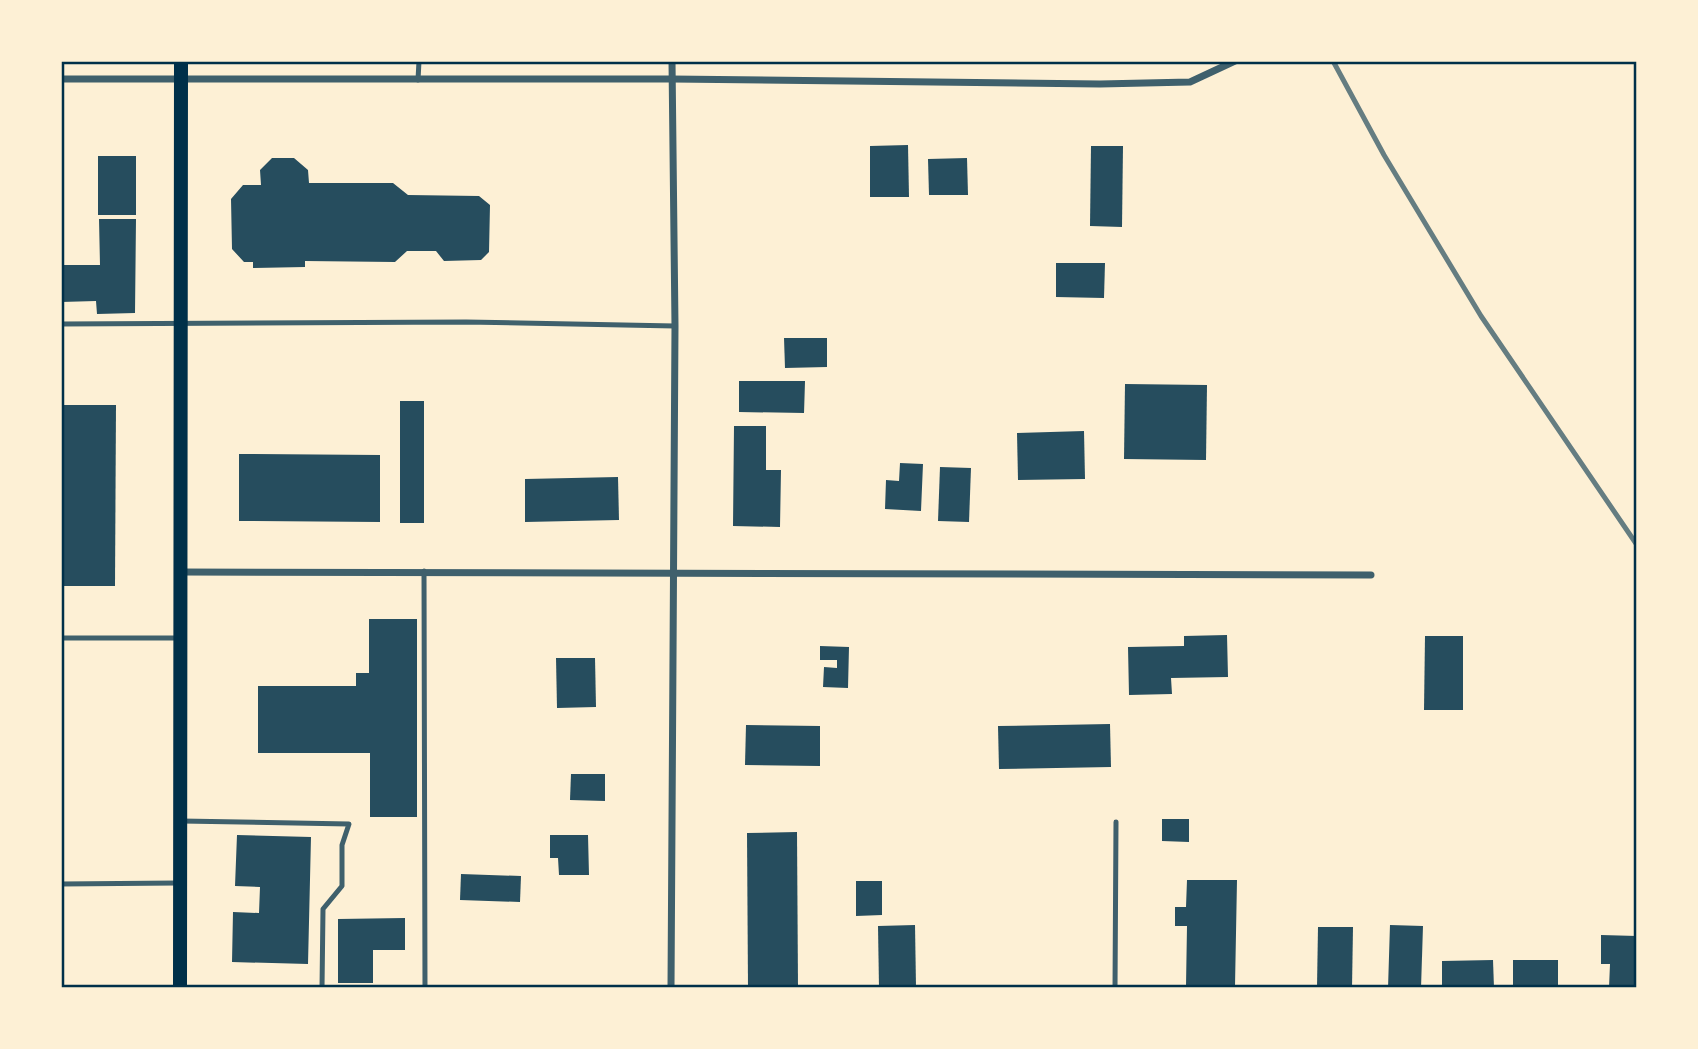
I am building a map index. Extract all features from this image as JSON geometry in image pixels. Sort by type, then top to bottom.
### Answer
[{"type":"main road","points":[[180,988],[181,61]]},
{"type":"street","points":[[671,988],[674,326],[672,61]]},
{"type":"street","points":[[61,79],[672,79],[1100,84],[1190,82],[1235,61]]},
{"type":"street","points":[[179,572],[1371,575]]},
{"type":"lane","points":[[418,80],[419,61]]},
{"type":"lane","points":[[61,324],[466,322],[674,326]]},
{"type":"lane","points":[[424,571],[425,988]]},
{"type":"lane","points":[[61,638],[179,638]]},
{"type":"lane","points":[[180,821],[349,824],[342,845],[342,886],[323,909],[322,988]]},
{"type":"lane","points":[[1115,988],[1116,822]]},
{"type":"lane","points":[[61,884],[180,883]]},
{"type":"building","points":[[908,145],[909,197],[870,197],[870,146]]},
{"type":"building","points":[[1091,146],[1123,146],[1122,227],[1090,226]]},
{"type":"building","points":[[98,156],[136,156],[136,215],[98,215]]},
{"type":"building","points":[[272,158],[294,158],[308,170],[309,183],[393,183],[408,195],[479,196],[490,205],[489,252],[481,260],[444,261],[436,251],[407,251],[395,262],[305,261],[305,267],[253,268],[253,262],[244,262],[232,249],[231,199],[243,185],[261,185],[260,170]]},
{"type":"building","points":[[967,158],[968,195],[929,195],[928,159]]},
{"type":"building","points":[[99,219],[136,219],[135,313],[97,314],[96,301],[61,302],[61,265],[100,265]]},
{"type":"building","points":[[1056,263],[1105,263],[1104,298],[1056,297]]},
{"type":"building","points":[[784,338],[827,338],[827,367],[785,368]]},
{"type":"building","points":[[739,381],[805,381],[804,413],[739,412]]},
{"type":"building","points":[[1125,384],[1207,385],[1206,460],[1124,459]]},
{"type":"building","points":[[400,401],[424,401],[424,523],[400,523]]},
{"type":"building","points":[[61,405],[116,405],[115,586],[61,586]]},
{"type":"building","points":[[734,426],[766,426],[766,470],[781,470],[780,527],[733,526]]},
{"type":"building","points":[[1084,431],[1085,479],[1018,480],[1017,433]]},
{"type":"building","points":[[239,454],[380,455],[380,522],[239,521]]},
{"type":"building","points":[[900,463],[923,464],[921,511],[885,509],[886,480],[899,481]]},
{"type":"building","points":[[940,467],[971,468],[969,522],[938,521]]},
{"type":"building","points":[[618,477],[619,520],[525,522],[525,479]]},
{"type":"building","points":[[369,619],[417,619],[417,817],[370,817],[370,753],[258,753],[258,686],[356,686],[356,673],[369,673]]},
{"type":"building","points":[[1227,635],[1228,677],[1171,678],[1172,694],[1129,695],[1128,647],[1184,646],[1184,636]]},
{"type":"building","points":[[1425,636],[1463,636],[1463,710],[1424,710]]},
{"type":"building","points":[[820,646],[849,647],[848,688],[823,687],[824,667],[837,668],[837,660],[820,660]]},
{"type":"building","points":[[556,658],[595,658],[596,707],[557,708]]},
{"type":"building","points":[[1110,724],[1111,767],[999,769],[998,726]]},
{"type":"building","points":[[746,725],[820,726],[820,766],[745,765]]},
{"type":"building","points":[[571,774],[605,774],[605,801],[570,800]]},
{"type":"building","points":[[1162,819],[1189,819],[1189,842],[1162,841]]},
{"type":"building","points":[[797,832],[798,988],[748,988],[747,833]]},
{"type":"building","points":[[237,835],[311,837],[308,964],[232,962],[233,912],[259,913],[260,887],[235,886]]},
{"type":"building","points":[[550,835],[588,835],[589,875],[559,875],[558,858],[550,858]]},
{"type":"building","points":[[461,874],[521,876],[520,902],[460,900]]},
{"type":"building","points":[[1187,880],[1237,880],[1235,986],[1186,986],[1187,926],[1175,926],[1175,907],[1186,907]]},
{"type":"building","points":[[856,881],[882,881],[882,915],[856,916]]},
{"type":"building","points":[[405,918],[405,950],[373,950],[373,983],[338,983],[338,919]]},
{"type":"building","points":[[915,925],[916,987],[879,988],[878,926]]},
{"type":"building","points":[[1390,925],[1423,926],[1421,988],[1388,988]]},
{"type":"building","points":[[1318,927],[1353,927],[1352,988],[1317,987]]},
{"type":"building","points":[[1601,935],[1637,936],[1637,988],[1609,988],[1610,964],[1601,964]]},
{"type":"building","points":[[1493,960],[1494,988],[1442,988],[1442,961]]},
{"type":"building","points":[[1513,960],[1558,960],[1558,988],[1513,988]]},
{"type":"railway","points":[[1333,61],[1384,155],[1481,316],[1637,545]]}]
